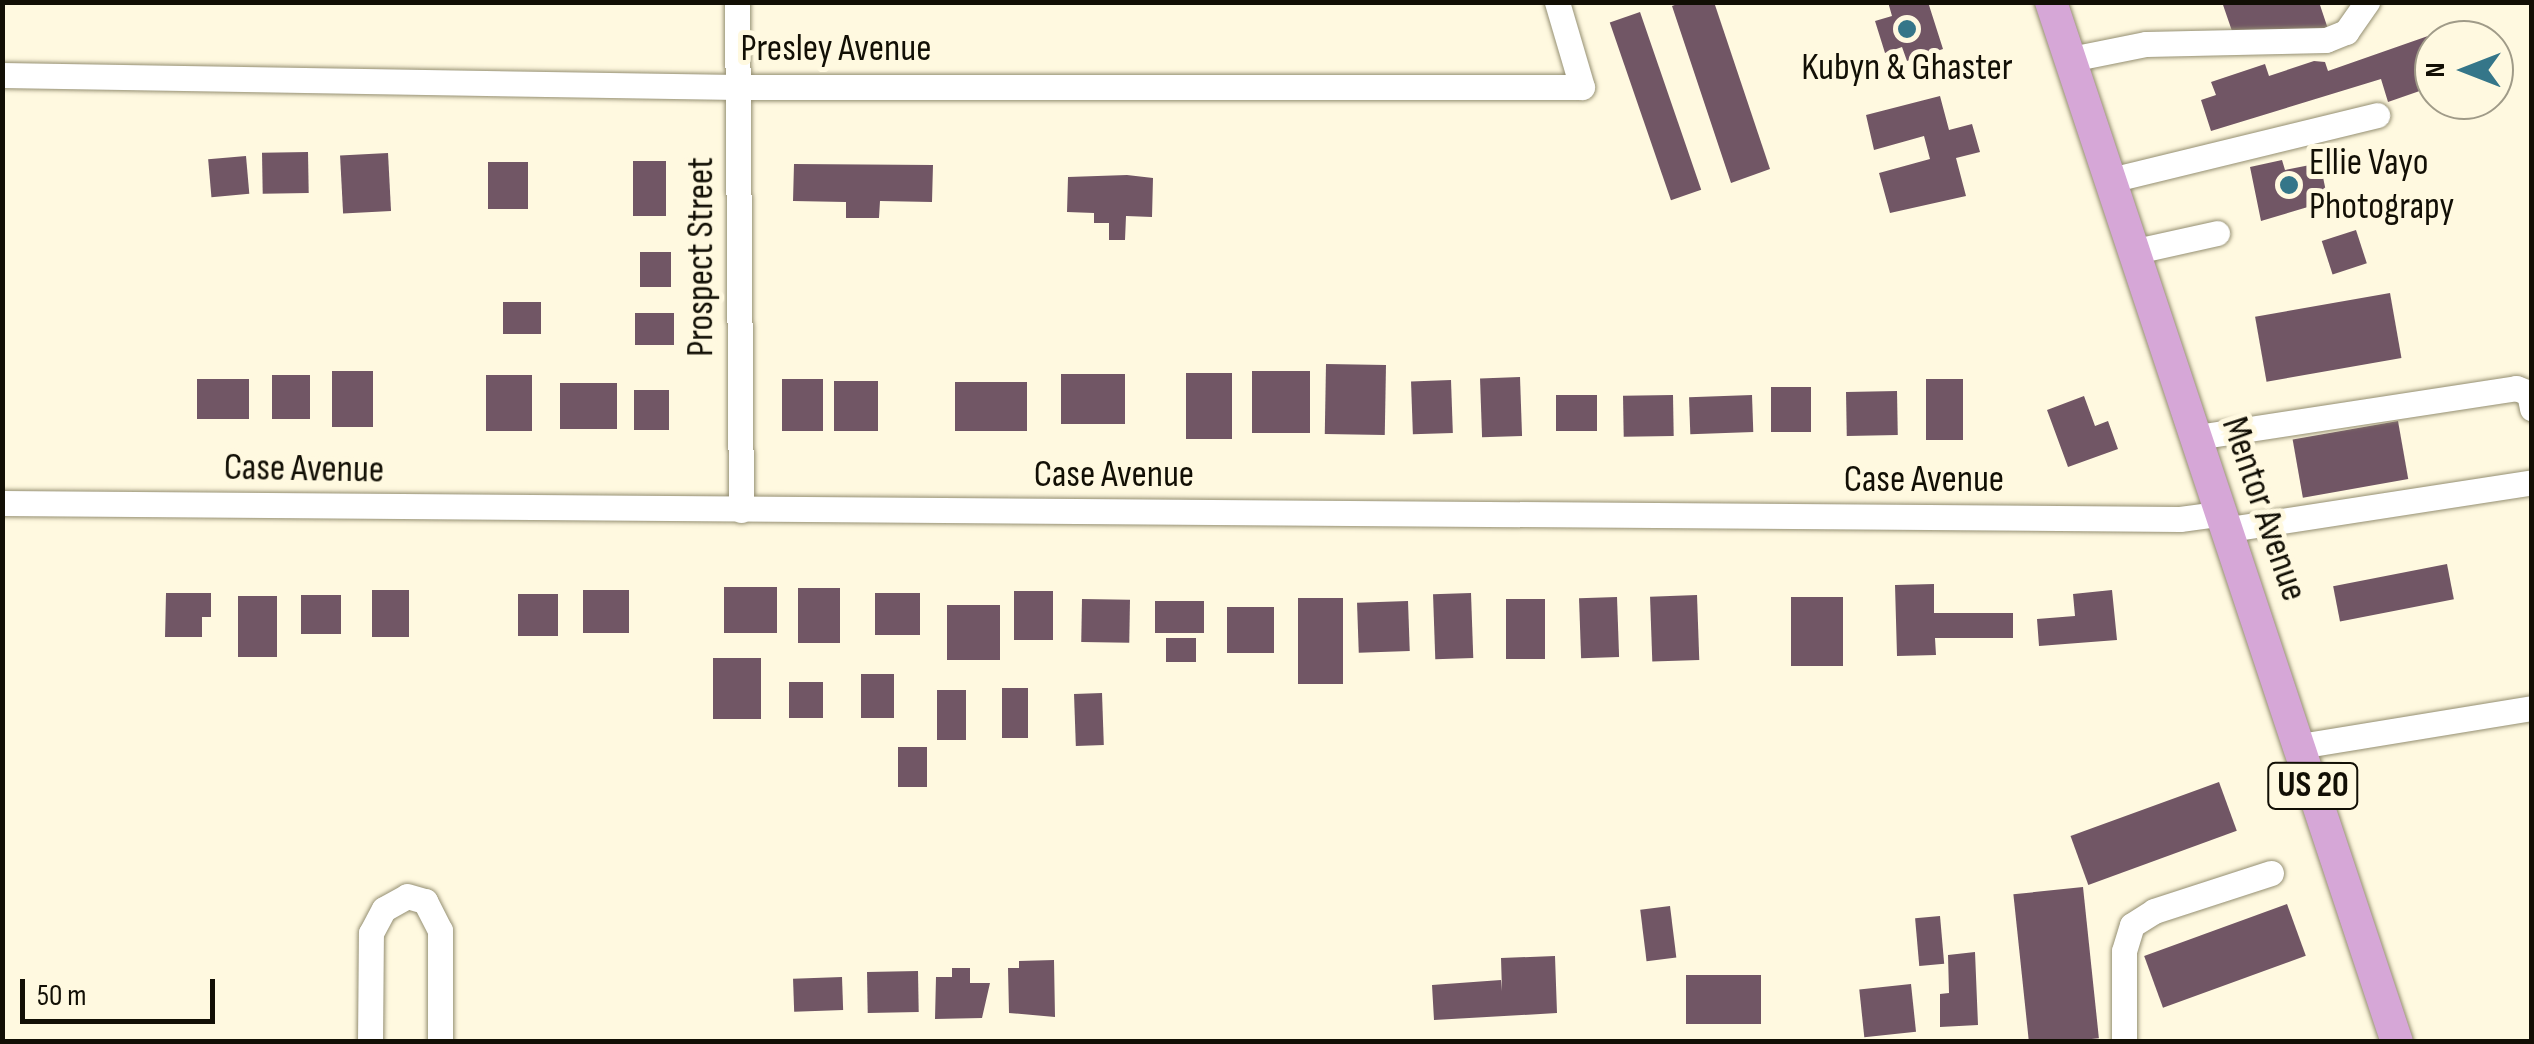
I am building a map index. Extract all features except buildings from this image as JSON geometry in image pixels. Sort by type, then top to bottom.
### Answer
[{"type":"main road","name":"Mentor Avenue","points":[[2051,2],[2227,521],[2397,1042]]},
{"type":"street","name":"Prospect Street","points":[[737,2],[741,510]]},
{"type":"street","name":"Presley Avenue","points":[[2,75],[737,87],[1582,86],[1557,2]]},
{"type":"street","points":[[2071,60],[2146,44],[2326,40],[2346,32],[2367,2]]},
{"type":"street","points":[[2111,180],[2377,115]]},
{"type":"street","points":[[2136,251],[2217,234]]},
{"type":"street","points":[[2196,437],[2516,388],[2529,394],[2532,408]]},
{"type":"street","name":"Case Avenue","points":[[2,504],[2227,521],[2532,482]]},
{"type":"street","points":[[2300,746],[2532,708]]},
{"type":"street","points":[[2124,1042],[2124,951],[2132,925],[2154,911],[2271,873]]},
{"type":"street","points":[[370,1042],[371,934],[384,909],[407,896],[424,901],[440,930],[440,1042]]},
{"type":"place","name":"Kubyn & Ghaster","points":[[1907,29]]},
{"type":"place","name":"Ellie Vayo Photograpy","points":[[2289,185]]}]
